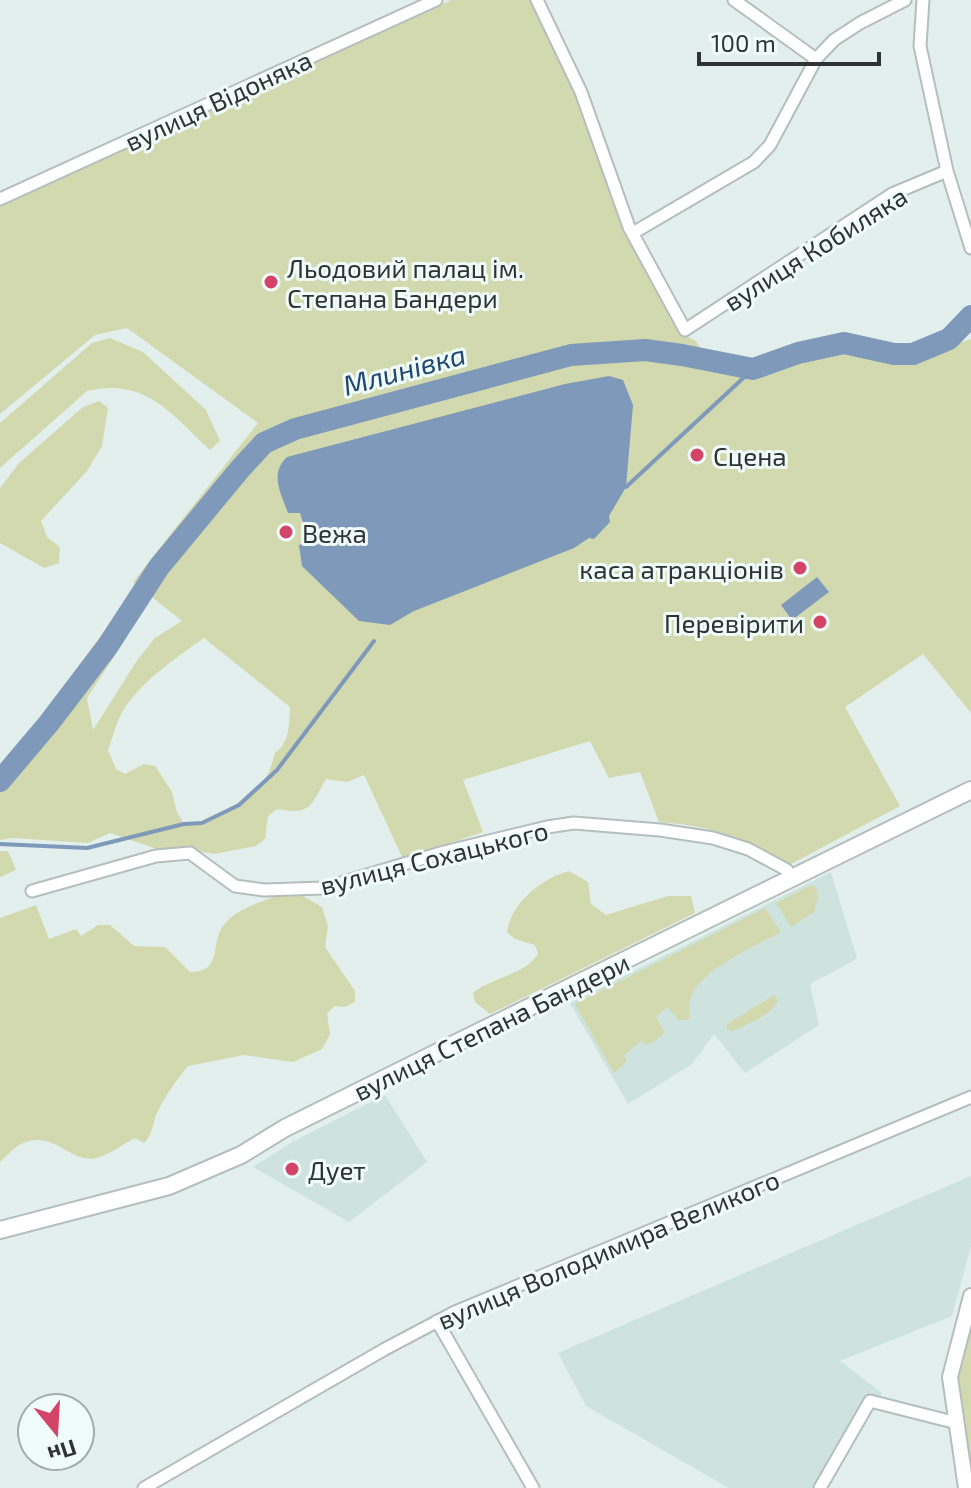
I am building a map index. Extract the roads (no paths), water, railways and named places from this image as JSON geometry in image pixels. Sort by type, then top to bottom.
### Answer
[{"type":"main road","name":"вулиця Степана Бандери","points":[[0,1230],[169,1186],[241,1155],[285,1128],[971,790]]},
{"type":"street","name":"вулиця Відоняка","points":[[0,199],[436,0]]},
{"type":"street","points":[[537,0],[581,92],[633,233],[754,162],[770,145],[816,59],[834,40],[905,0]]},
{"type":"street","points":[[734,0],[816,59]]},
{"type":"street","points":[[923,0],[920,46],[947,171],[971,248]]},
{"type":"street","name":"вулиця Кобиляка","points":[[633,233],[685,330],[892,194],[947,171]]},
{"type":"street","name":"вулиця Сохацького","points":[[32,891],[156,856],[190,853],[235,886],[264,890],[324,888],[444,852],[574,823],[645,828],[713,838],[748,849],[787,870],[791,878]]},
{"type":"street","name":"вулиця Володимира Великого","points":[[144,1488],[437,1321],[971,1097]]},
{"type":"street","points":[[966,1488],[950,1377],[971,1296]]},
{"type":"street","points":[[437,1321],[533,1488]]},
{"type":"street","points":[[820,1488],[870,1401],[957,1423]]},
{"type":"water","points":[[609,376],[623,380],[633,405],[626,487],[609,516],[610,522],[594,539],[589,538],[574,548],[414,611],[390,625],[359,621],[302,566],[299,545],[309,541],[300,513],[288,513],[278,484],[279,470],[287,457],[565,384]]},
{"type":"water","points":[[817,577],[829,592],[792,620],[781,605]]},
{"type":"waterway","name":"Млинівка","points":[[0,781],[107,647],[159,567],[264,443],[295,429],[571,355],[645,350],[753,369],[798,353],[844,343],[894,354],[913,354],[949,339],[971,316]]},
{"type":"waterway","points":[[626,487],[753,369]]},
{"type":"waterway","points":[[0,844],[87,848],[184,824],[202,823],[239,805],[277,770],[374,641]]},
{"type":"place","name":"Льодовий палац ім. Степана Бандери","points":[[271,282]]},
{"type":"place","name":"Сцена","points":[[697,455]]},
{"type":"place","name":"Вежа","points":[[286,532]]},
{"type":"place","name":"каса атракціонів","points":[[800,568]]},
{"type":"place","name":"Перевірити","points":[[820,622]]},
{"type":"place","name":"Дует","points":[[292,1169]]}]
